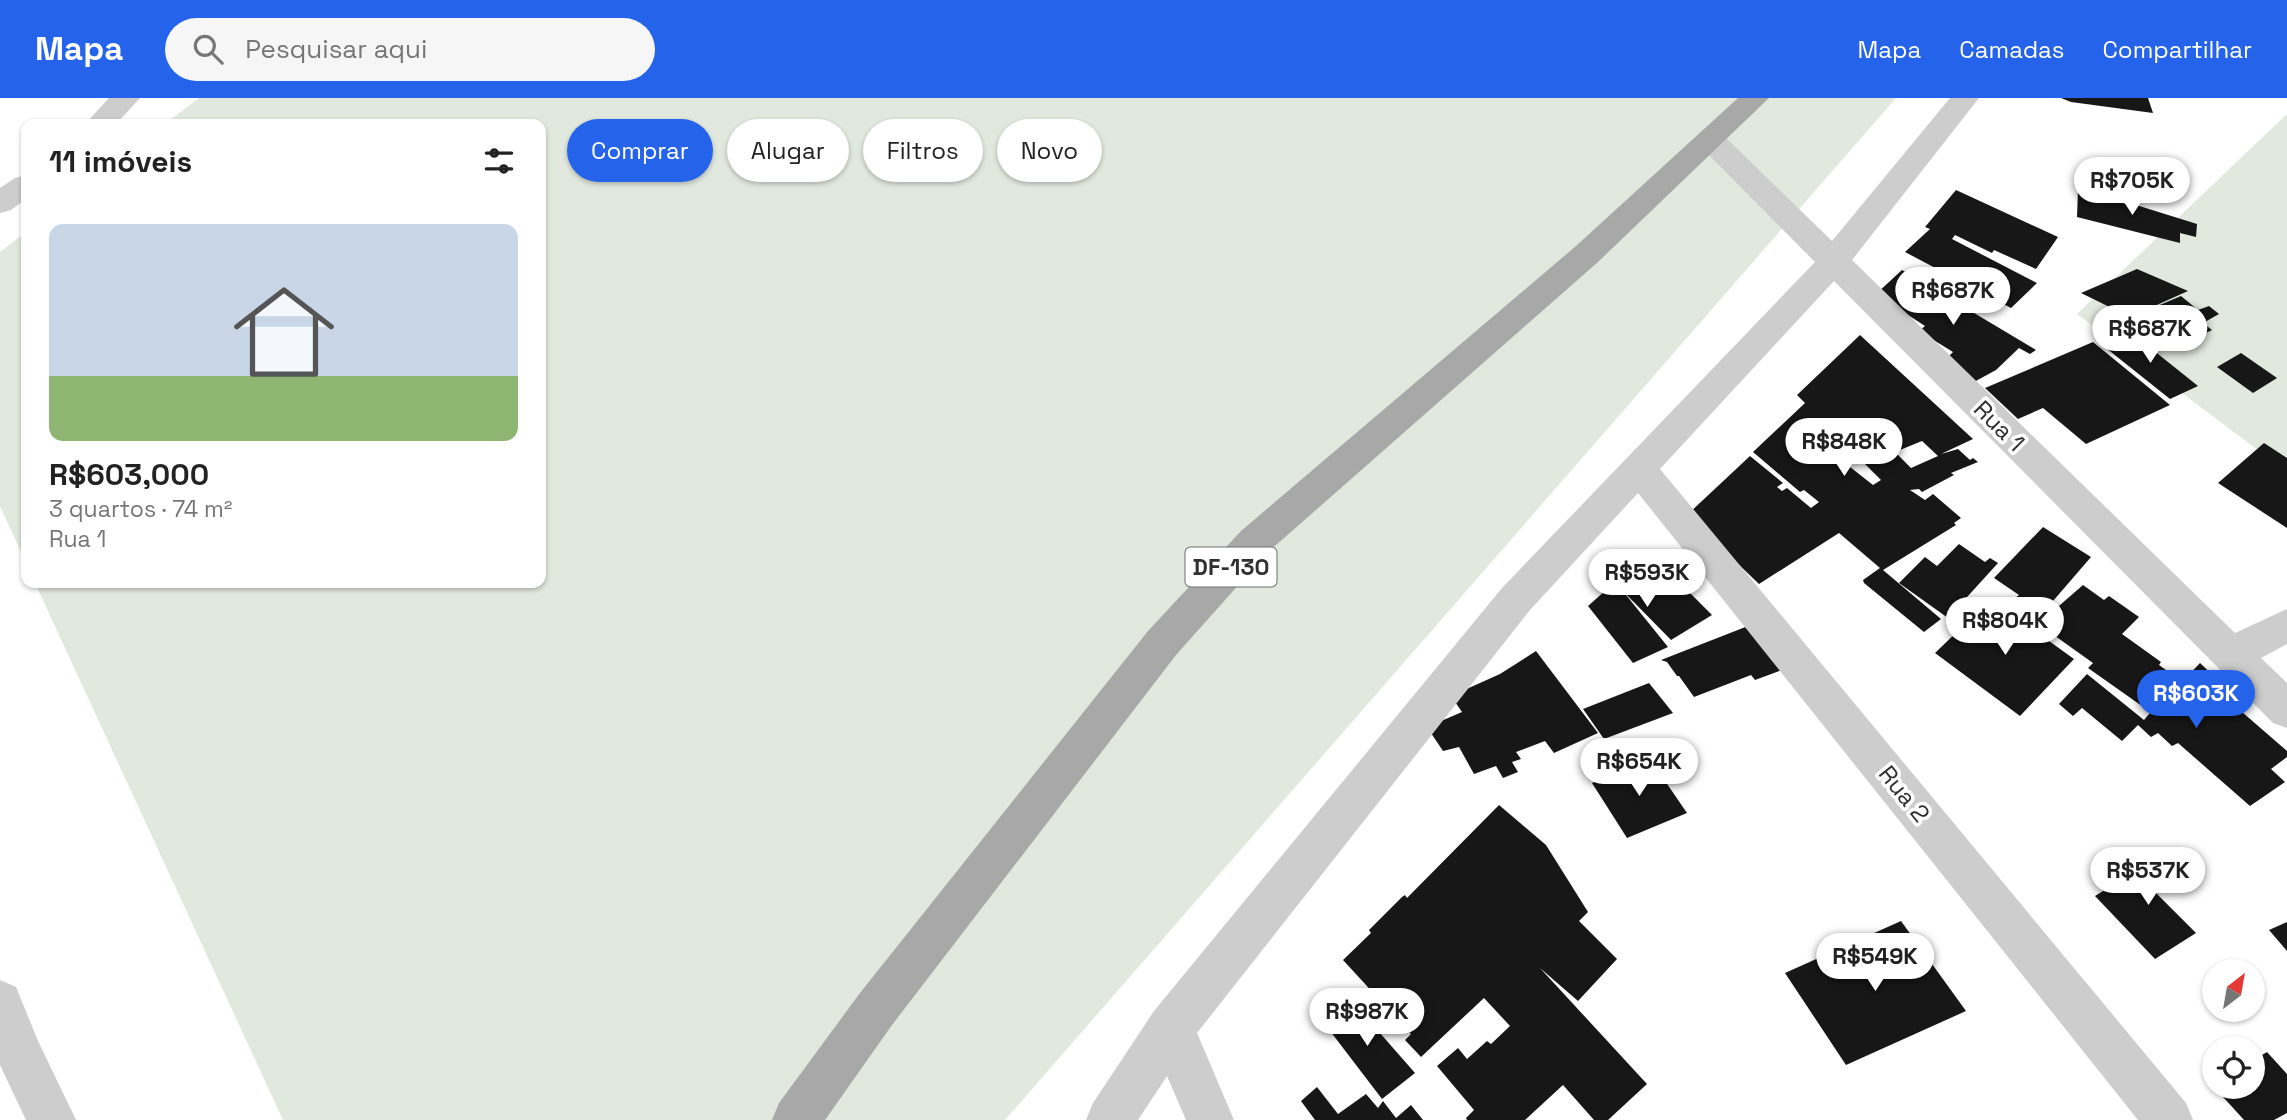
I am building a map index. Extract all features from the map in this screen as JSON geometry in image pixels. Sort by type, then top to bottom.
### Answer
[{"type":"main road","name":"DF-130","points":[[796,1120],[876,1009],[1162,643],[1254,542],[1587,254],[1755,98]]},
{"type":"street","points":[[104,119],[127,98]]},
{"type":"street","points":[[1110,1120],[1171,1028],[1516,599],[1833,262],[1965,98]]},
{"type":"street","name":"Rua 1","points":[[1711,141],[2287,710]]},
{"type":"street","points":[[0,203],[21,188]]},
{"type":"street","name":"Rua 2","points":[[1639,469],[2169,1120]]},
{"type":"street","points":[[2231,655],[2287,625]]},
{"type":"street","points":[[0,1003],[19,1054],[52,1120]]},
{"type":"street","points":[[1171,1028],[1210,1120]]},
{"type":"shaded area","points":[[199,98],[1896,98],[1005,1120],[283,1120],[37,588],[546,588],[546,119],[172,119]]},
{"type":"shaded area","points":[[2287,114],[2287,472],[2077,314]]},
{"type":"shaded area","points":[[21,236],[21,552],[0,506],[0,252]]},
{"type":"building","points":[[2061,98],[2148,98],[2153,113],[2071,102]]},
{"type":"building","points":[[1956,190],[2058,237],[2036,269],[1994,250],[1992,253],[1955,235],[1952,239],[2037,283],[2011,308],[1905,252],[1930,229],[1925,227]]},
{"type":"building","points":[[2078,190],[2100,194],[2133,207],[2133,204],[2197,224],[2196,237],[2180,233],[2180,243],[2077,217]]},
{"type":"building","points":[[2137,269],[2188,291],[2130,317],[2081,293]]},
{"type":"building","points":[[1902,270],[2036,350],[2030,354],[2019,348],[1996,370],[1974,382],[1947,358],[1953,352],[1919,331],[1925,326],[1876,294]]},
{"type":"building","points":[[2181,296],[2198,310],[2209,306],[2219,314],[2203,323],[2212,330],[2200,336],[2191,329],[2180,334],[2158,317],[2137,325],[2129,318]]},
{"type":"building","points":[[2129,331],[2198,386],[2170,399],[2101,344]]},
{"type":"building","points":[[1860,335],[1973,439],[1941,454],[1958,449],[1970,460],[1973,458],[1978,462],[1951,473],[1954,475],[1922,492],[1919,489],[1910,490],[1925,500],[1933,494],[1961,518],[1954,523],[1956,525],[1883,570],[1941,619],[1924,632],[1864,583],[1863,580],[1880,568],[1839,533],[1759,584],[1687,515],[1750,456],[1783,483],[1777,487],[1782,491],[1787,488],[1811,508],[1819,502],[1804,490],[1800,492],[1753,452],[1805,403],[1797,395]],"holes":[[[1922,441],[1938,456],[1911,468],[1895,452]],[[1857,456],[1881,480],[1873,485],[1845,463]]]},
{"type":"building","points":[[2093,342],[2170,405],[2086,444],[2043,408],[2018,419],[1985,388]]},
{"type":"building","points":[[2241,353],[2277,378],[2253,393],[2217,367]]},
{"type":"building","points":[[2264,443],[2287,458],[2287,528],[2218,483]]},
{"type":"building","points":[[2043,527],[2091,557],[2047,608],[2052,612],[2083,585],[2104,600],[2109,596],[2139,617],[2122,634],[2161,662],[2159,665],[2177,678],[2149,711],[2088,668],[2093,663],[2009,603],[2019,595],[1994,578]]},
{"type":"building","points":[[1959,544],[1985,562],[1990,558],[1998,563],[1948,618],[1899,583],[1925,557],[1937,566]]},
{"type":"building","points":[[1649,552],[1712,615],[1671,640],[1622,590],[1668,647],[1633,663],[1588,606]]},
{"type":"building","points":[[1991,599],[2074,659],[2020,716],[1935,653]]},
{"type":"building","points":[[1748,626],[1787,668],[1755,680],[1751,675],[1694,697],[1667,662],[1661,660]]},
{"type":"building","points":[[1536,651],[1598,733],[1554,753],[1545,741],[1516,752],[1521,759],[1512,762],[1518,772],[1503,778],[1496,766],[1474,774],[1459,747],[1443,751],[1427,727],[1462,712],[1451,696],[1500,674]]},
{"type":"building","points":[[2200,663],[2240,701],[2234,705],[2287,751],[2287,757],[2271,769],[2285,782],[2250,806],[2178,743],[2172,746],[2158,733],[2151,737],[2138,725],[2122,741],[2082,708],[2073,716],[2059,704],[2087,674],[2144,720],[2155,707],[2172,698],[2168,695],[2184,684],[2182,682]]},
{"type":"building","points":[[1649,683],[1673,713],[1604,739],[1583,709]]},
{"type":"building","points":[[1650,759],[1687,813],[1627,838],[1592,783]]},
{"type":"building","points":[[1499,805],[1546,845],[1588,912],[1579,921],[1617,959],[1578,1001],[1540,968],[1647,1084],[1608,1120],[1594,1120],[1563,1085],[1525,1120],[1467,1120],[1474,1110],[1437,1066],[1458,1048],[1467,1059],[1487,1041],[1491,1044],[1510,1026],[1484,998],[1421,1057],[1405,1040],[1411,1034],[1343,960],[1402,897],[1405,895],[1407,898]]},
{"type":"building","points":[[2159,856],[2186,882],[2175,888],[2171,885],[2159,893],[2152,889],[2196,933],[2155,959],[2095,896]]},
{"type":"building","points":[[1901,921],[1966,1011],[1846,1065],[1785,973]]},
{"type":"building","points":[[2287,922],[2287,951],[2269,930]]},
{"type":"building","points":[[1344,992],[1415,1073],[1382,1099],[1324,1023]]},
{"type":"building","points":[[2267,1052],[2287,1074],[2287,1113],[2274,1120],[2244,1120],[2225,1099],[2265,1099]]},
{"type":"building","points":[[1317,1087],[1338,1114],[1366,1094],[1378,1108],[1383,1101],[1396,1118],[1411,1105],[1423,1120],[1315,1120],[1301,1101]]}]
